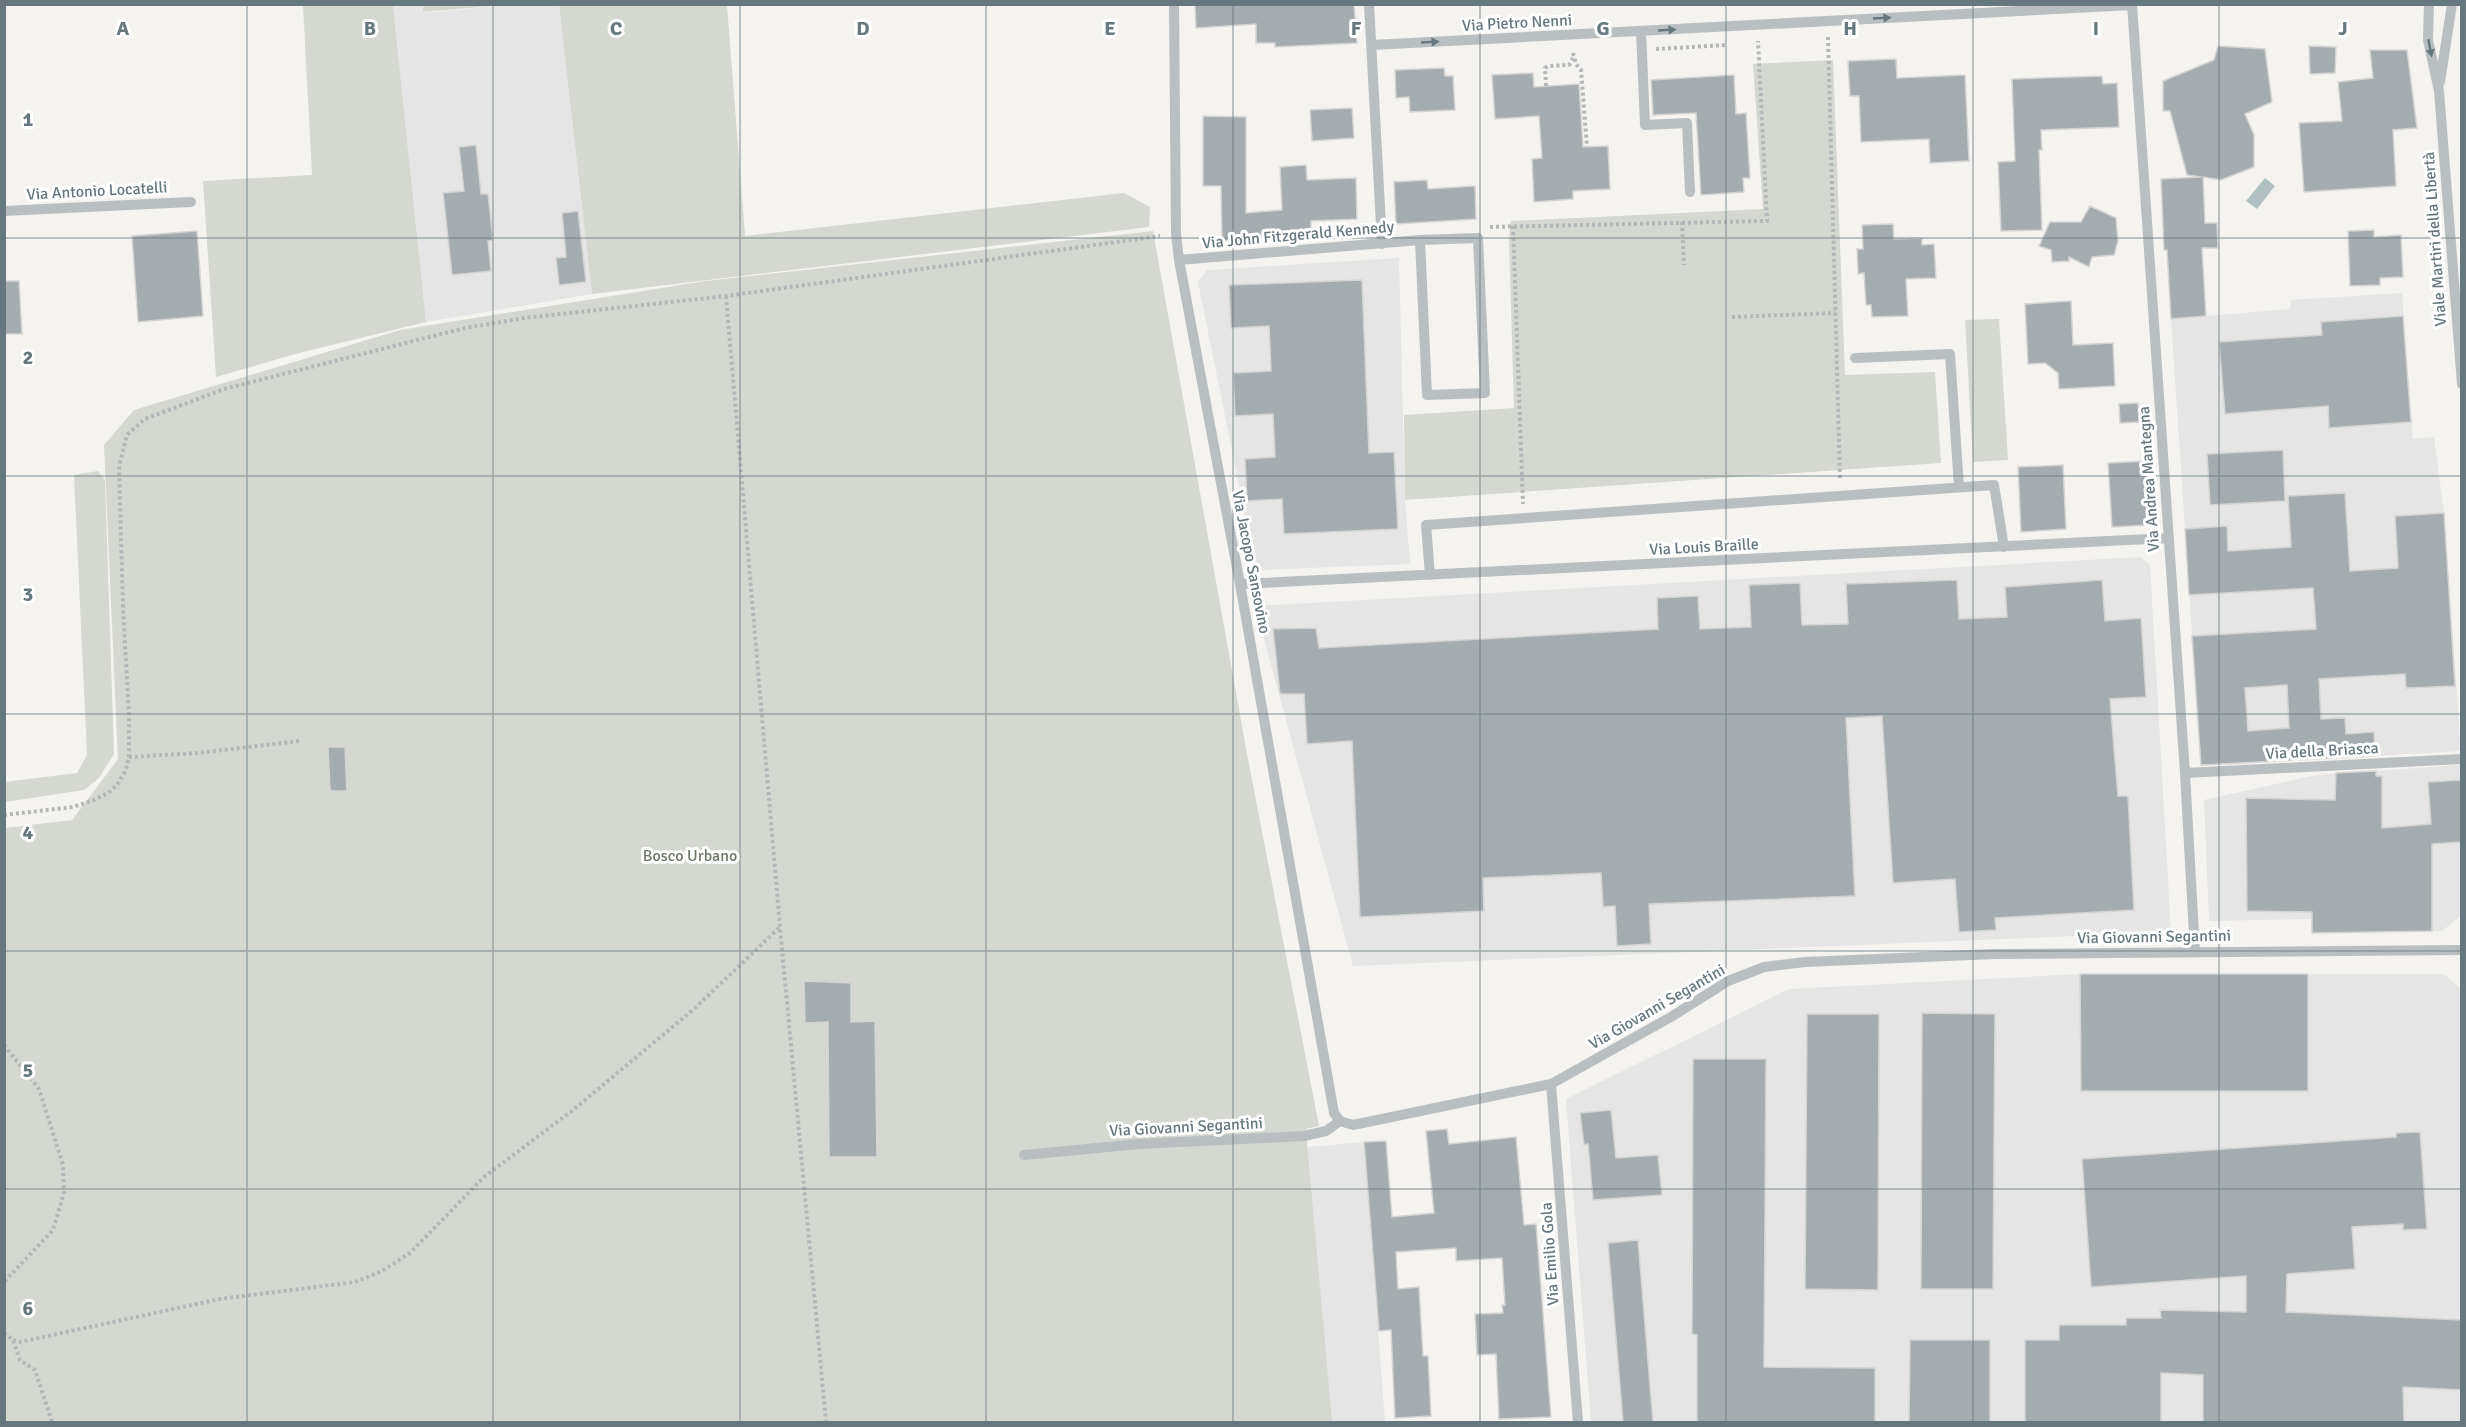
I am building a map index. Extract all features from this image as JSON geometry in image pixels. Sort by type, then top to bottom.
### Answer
[{"type":"street","name":"Via Jacopo Sansovino","points":[[1174,4],[1176,234],[1179,260],[1240,584],[1334,1113],[1340,1120]]},
{"type":"street","points":[[1370,4],[1382,244]]},
{"type":"street","name":"Viale Martiri della Libertà","points":[[2429,4],[2428,40],[2439,91],[2462,384]]},
{"type":"street","name":"Viale Martiri della Libertà","points":[[2439,91],[2452,4]]},
{"type":"street","name":"Via Pietro Nenni","points":[[1372,45],[2132,5]]},
{"type":"street","name":"Via Andrea Mantegna","points":[[2132,5],[2185,773],[2195,952]]},
{"type":"street","points":[[1641,31],[1645,125],[1687,123],[1690,192]]},
{"type":"street","name":"Via Antonio Locatelli","points":[[4,211],[191,202]]},
{"type":"street","name":"Via John Fitzgerald Kennedy","points":[[1179,260],[1420,240],[1478,238],[1485,393],[1427,395],[1420,240]]},
{"type":"street","points":[[1856,358],[1950,354],[1959,487]]},
{"type":"street","points":[[1430,575],[1426,525],[1994,484],[2004,547]]},
{"type":"street","name":"Via Louis Braille","points":[[1240,584],[2169,538]]},
{"type":"street","name":"Via della Briasca","points":[[2185,773],[2462,759]]},
{"type":"street","name":"Via Giovanni Segantini","points":[[1024,1155],[1139,1144],[1304,1136],[1326,1131],[1340,1120],[1353,1125],[1538,1088],[1551,1084],[1671,1017],[1728,981],[1764,967],[1805,962],[1995,954],[2462,950]]},
{"type":"street","name":"Via Emilio Gola","points":[[1551,1084],[1578,1422]]},
{"type":"path","points":[[1828,21],[1840,495]]},
{"type":"path","points":[[1489,227],[1767,221],[1757,25]]},
{"type":"path","points":[[1748,44],[1758,43]]},
{"type":"path","points":[[1641,50],[1717,48],[1727,45]]},
{"type":"path","points":[[1561,53],[1573,55],[1584,52]]},
{"type":"path","points":[[1546,86],[1545,68],[1569,64],[1573,55]]},
{"type":"path","points":[[1573,55],[1581,70],[1587,147]]},
{"type":"path","points":[[1682,222],[1684,265]]},
{"type":"path","points":[[1513,226],[1524,518]]},
{"type":"path","points":[[4,815],[73,807],[108,793],[117,785],[126,770],[129,757],[129,717],[118,489],[121,451],[127,435],[145,419],[224,389],[465,328],[524,318],[726,296],[1176,234]]},
{"type":"path","points":[[726,296],[780,927],[826,1422]]},
{"type":"path","points":[[1732,317],[1835,314]]},
{"type":"path","points":[[129,757],[198,753],[299,741]]},
{"type":"path","points":[[4,1333],[13,1340],[20,1341],[220,1299],[355,1282],[382,1271],[410,1253],[484,1177],[573,1110],[694,1009],[780,927]]},
{"type":"path","points":[[4,1045],[39,1089],[63,1165],[64,1192],[53,1230],[4,1282]]},
{"type":"path","points":[[13,1340],[20,1360],[34,1370],[52,1422]]},
{"type":"shaded area","points":[[393,5],[422,5],[423,13],[507,5],[559,5],[592,294],[426,322]]},
{"type":"shaded area","points":[[2265,178],[2275,186],[2257,209],[2246,201]]},
{"type":"shaded area","points":[[1399,258],[1405,500],[1410,564],[1256,570],[1198,282],[1207,270]]},
{"type":"shaded area","points":[[2402,293],[2413,439],[2434,437],[2444,513],[2461,751],[2201,766],[2171,319],[2290,309],[2291,300]]},
{"type":"shaded area","points":[[2141,557],[2150,565],[2171,932],[1353,966],[1255,606]]},
{"type":"shaded area","points":[[2460,765],[2461,916],[2442,931],[2312,933],[2311,919],[2209,921],[2204,800],[2316,775]]},
{"type":"shaded area","points":[[2081,974],[2444,974],[2462,990],[2461,1422],[1591,1422],[1566,1099],[1789,989]]},
{"type":"shaded area","points":[[1364,1142],[1385,1422],[1331,1422],[1308,1147]]},
{"type":"green space","points":[[423,4],[502,4],[502,5],[423,12]]},
{"type":"green space","points":[[303,5],[393,5],[426,322],[299,353],[216,377],[203,181],[312,175]]},
{"type":"green space","points":[[559,5],[727,5],[745,236],[1124,193],[1150,207],[1149,227],[592,294]]},
{"type":"green space","points":[[1833,60],[1845,375],[1935,372],[1941,463],[1405,500],[1404,415],[1514,408],[1509,240],[1511,221],[1763,209],[1753,64]]},
{"type":"green space","name":"Bosco Urbano","points":[[1153,231],[1247,754],[1319,1126],[1306,1129],[1332,1422],[5,1422],[5,828],[72,820],[118,759],[104,445],[134,410],[400,330],[705,281]]},
{"type":"green space","points":[[1999,319],[2008,460],[1973,462],[1965,320]]},
{"type":"green space","points":[[98,471],[105,480],[114,754],[99,778],[84,790],[5,802],[5,782],[77,773],[87,755],[74,475]]},
{"type":"building","points":[[1195,4],[1354,4],[1357,43],[1275,47],[1275,43],[1256,43],[1256,24],[1196,28]]},
{"type":"building","points":[[2218,46],[2265,49],[2272,102],[2245,114],[2254,135],[2254,167],[2221,180],[2203,177],[2205,223],[2217,223],[2218,248],[2202,248],[2206,316],[2171,319],[2167,250],[2164,250],[2161,179],[2201,177],[2187,175],[2170,111],[2163,111],[2163,81],[2214,60]]},
{"type":"building","points":[[2309,46],[2336,47],[2335,73],[2310,74]]},
{"type":"building","points":[[2370,50],[2407,50],[2417,128],[2393,130],[2396,186],[2304,192],[2299,123],[2342,121],[2338,82],[2373,78]]},
{"type":"building","points":[[1896,59],[1897,78],[1965,75],[1969,161],[1930,163],[1929,139],[1861,142],[1859,96],[1850,96],[1848,61]]},
{"type":"building","points":[[1444,68],[1445,76],[1453,76],[1455,110],[1410,112],[1409,97],[1396,98],[1395,70]]},
{"type":"building","points":[[1533,73],[1534,87],[1579,84],[1583,147],[1608,146],[1610,189],[1573,191],[1573,199],[1534,202],[1532,159],[1542,158],[1539,116],[1495,119],[1492,75]]},
{"type":"building","points":[[1734,75],[1736,114],[1746,113],[1750,178],[1743,178],[1744,192],[1701,195],[1696,113],[1653,115],[1651,80]]},
{"type":"building","points":[[2102,76],[2103,84],[2117,83],[2119,127],[2041,130],[2042,150],[2039,150],[2042,230],[2001,231],[1998,162],[2015,161],[2012,79]]},
{"type":"building","points":[[1352,108],[1354,138],[1312,141],[1310,110]]},
{"type":"building","points":[[1203,116],[1246,117],[1246,213],[1282,210],[1280,167],[1306,165],[1307,180],[1356,178],[1357,219],[1311,221],[1311,232],[1222,241],[1221,186],[1203,186]]},
{"type":"building","points":[[476,145],[481,194],[488,194],[493,240],[488,241],[491,271],[452,275],[443,193],[464,191],[459,147]]},
{"type":"building","points":[[1427,180],[1428,189],[1475,186],[1476,219],[1396,224],[1394,182]]},
{"type":"building","points":[[2090,206],[2116,218],[2118,241],[2114,255],[2092,257],[2089,267],[2069,257],[2069,261],[2052,262],[2051,250],[2039,246],[2050,222],[2081,222]]},
{"type":"building","points":[[578,211],[586,282],[559,285],[556,258],[566,257],[562,213]]},
{"type":"building","points":[[1893,224],[1894,239],[1922,238],[1922,245],[1934,244],[1936,278],[1906,279],[1908,316],[1872,317],[1871,305],[1866,305],[1864,273],[1858,274],[1857,249],[1863,249],[1862,225]]},
{"type":"building","points":[[2374,230],[2374,237],[2401,235],[2403,277],[2380,278],[2380,285],[2350,286],[2348,231]]},
{"type":"building","points":[[197,231],[203,316],[138,322],[132,236]]},
{"type":"building","points":[[1362,280],[1369,453],[1394,452],[1398,529],[1284,534],[1282,499],[1247,501],[1245,459],[1275,457],[1273,414],[1235,416],[1233,373],[1271,371],[1269,326],[1231,328],[1229,285]]},
{"type":"building","points":[[4,281],[19,281],[22,334],[4,334]]},
{"type":"building","points":[[2071,301],[2073,345],[2113,343],[2115,386],[2059,389],[2058,373],[2045,363],[2028,364],[2025,304]]},
{"type":"building","points":[[2403,316],[2411,422],[2329,428],[2328,406],[2225,414],[2219,342],[2322,335],[2321,322]]},
{"type":"building","points":[[2138,403],[2139,422],[2120,423],[2119,404]]},
{"type":"building","points":[[2283,450],[2285,501],[2210,505],[2207,454]]},
{"type":"building","points":[[2147,461],[2151,525],[2112,527],[2108,463]]},
{"type":"building","points":[[2063,465],[2066,529],[2021,532],[2018,467]]},
{"type":"building","points":[[2345,493],[2350,571],[2398,568],[2395,516],[2444,513],[2455,686],[2406,688],[2405,674],[2319,679],[2321,719],[2345,718],[2346,734],[2374,732],[2375,756],[2201,765],[2192,636],[2316,629],[2313,588],[2189,595],[2185,529],[2227,526],[2228,551],[2291,547],[2288,496]],"holes":[[[2287,685],[2289,728],[2248,731],[2245,688]]]},
{"type":"building","points":[[1957,580],[1959,619],[2007,617],[2005,587],[2102,580],[2105,621],[2141,618],[2146,697],[2110,699],[2118,796],[2128,796],[2134,910],[1995,918],[1996,930],[1959,932],[1955,879],[1893,883],[1882,716],[1846,718],[1855,896],[1649,904],[1651,944],[1617,946],[1615,906],[1603,907],[1601,873],[1483,878],[1484,911],[1360,917],[1352,741],[1307,744],[1304,694],[1280,694],[1273,629],[1316,628],[1319,648],[1658,629],[1657,598],[1698,596],[1700,629],[1751,627],[1749,585],[1800,583],[1802,625],[1848,624],[1846,584]]},
{"type":"building","points":[[328,747],[345,747],[347,791],[330,791]]},
{"type":"building","points":[[2376,771],[2376,776],[2382,776],[2382,828],[2431,824],[2428,782],[2462,780],[2462,842],[2432,844],[2432,931],[2312,933],[2312,912],[2247,911],[2246,798],[2335,800],[2336,773]]},
{"type":"building","points":[[2080,974],[2308,974],[2308,1091],[2081,1091]]},
{"type":"building","points":[[804,981],[851,983],[851,1022],[875,1021],[877,1157],[829,1157],[828,1022],[805,1023]]},
{"type":"building","points":[[1922,1013],[1995,1014],[1993,1289],[1921,1289]]},
{"type":"building","points":[[1807,1014],[1879,1014],[1878,1290],[1805,1289]]},
{"type":"building","points":[[1693,1059],[1766,1059],[1764,1367],[1875,1368],[1875,1422],[1697,1422],[1697,1335],[1692,1334]]},
{"type":"building","points":[[1611,1110],[1616,1158],[1658,1155],[1662,1195],[1593,1200],[1588,1144],[1584,1145],[1580,1113]]},
{"type":"building","points":[[1447,1129],[1449,1144],[1516,1137],[1524,1225],[1536,1224],[1551,1417],[1499,1419],[1496,1354],[1477,1355],[1475,1314],[1503,1313],[1502,1305],[1505,1305],[1502,1258],[1456,1261],[1456,1248],[1396,1252],[1398,1289],[1419,1287],[1423,1356],[1428,1356],[1431,1416],[1395,1418],[1391,1330],[1379,1331],[1364,1142],[1386,1141],[1392,1217],[1434,1213],[1426,1131]]},
{"type":"building","points":[[2420,1132],[2427,1229],[2403,1230],[2403,1224],[2352,1227],[2355,1269],[2287,1274],[2286,1312],[2462,1320],[2462,1390],[2403,1387],[2404,1422],[2203,1422],[2203,1375],[2161,1373],[2161,1422],[2025,1422],[2025,1340],[2059,1340],[2059,1325],[2126,1325],[2126,1318],[2161,1318],[2160,1310],[2246,1312],[2246,1276],[2091,1287],[2082,1159],[2396,1137],[2396,1133]]},
{"type":"building","points":[[1638,1240],[1653,1422],[1623,1422],[1608,1243]]},
{"type":"building","points":[[1910,1340],[1990,1340],[1990,1422],[1909,1422]]}]
